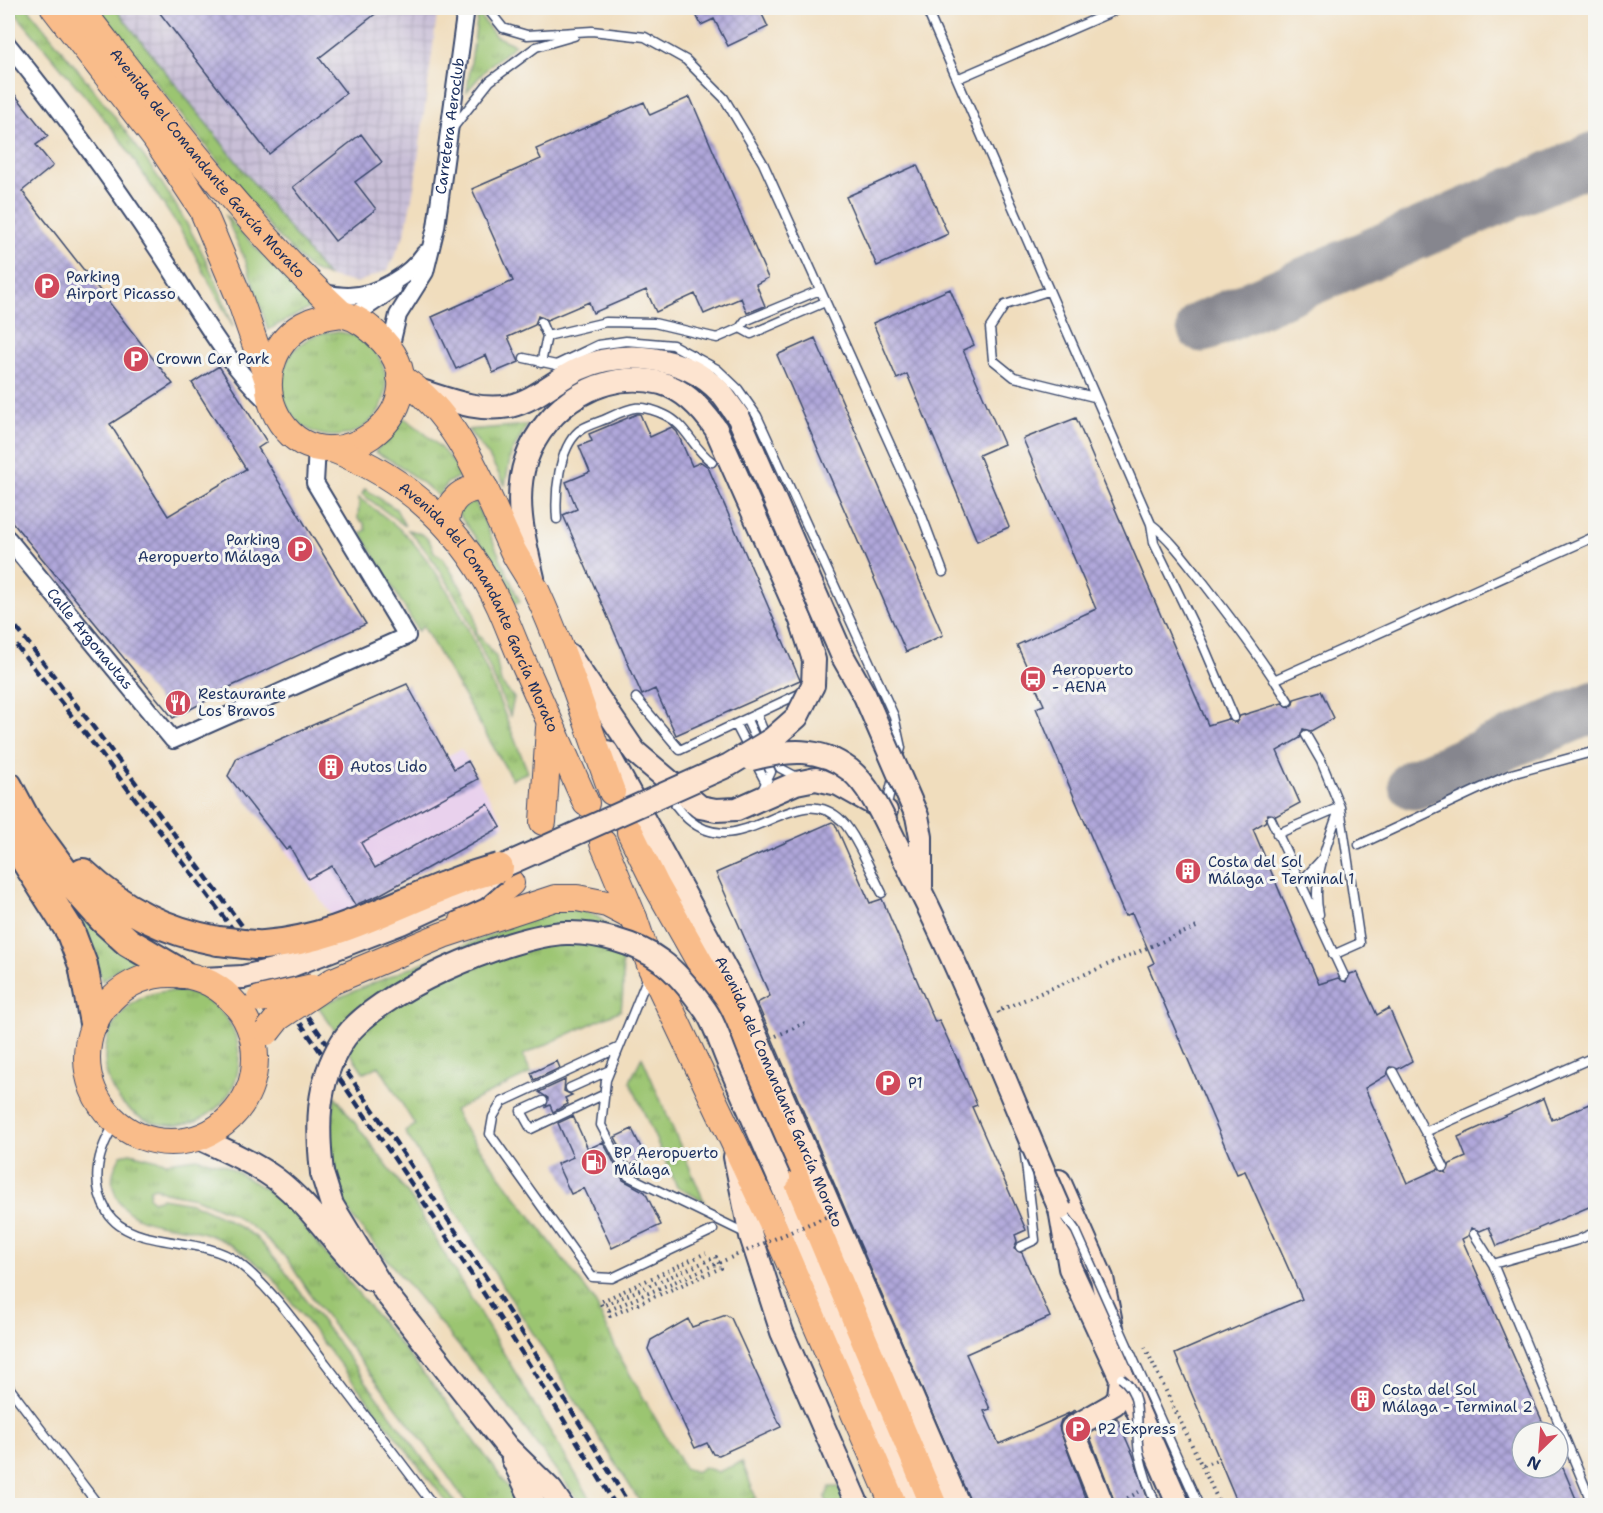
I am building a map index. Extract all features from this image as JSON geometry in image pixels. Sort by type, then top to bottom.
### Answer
[{"type":"highway","points":[[12,793],[33,814],[76,867],[107,896],[169,929],[218,941],[261,945],[331,933],[468,876],[505,876]]},
{"type":"highway","points":[[12,793],[26,820],[78,891],[103,919],[128,942],[192,976]]},
{"type":"highway","points":[[8,833],[70,931],[83,965],[94,1023]]},
{"type":"main road","name":"Avenida del Comandante García Morato","points":[[54,8],[154,138],[202,209],[239,297],[268,381]]},
{"type":"main road","name":"Avenida del Comandante García Morato","points":[[80,8],[236,204],[281,256],[319,292],[348,315]]},
{"type":"main road","points":[[348,315],[372,330],[390,349],[410,384],[390,419],[377,434],[356,446],[324,448],[288,431],[273,407],[268,381],[274,355],[284,340],[302,326],[321,318],[348,315]]},
{"type":"main road","name":"Avenida del Comandante García Morato","points":[[410,384],[462,444],[515,554],[535,588],[554,632],[612,792]]},
{"type":"main road","name":"Avenida del Comandante García Morato","points":[[324,448],[363,461],[419,498],[446,524],[476,564],[500,606],[586,804]]},
{"type":"main road","points":[[446,524],[447,512],[455,498],[474,488],[485,488]]},
{"type":"main road","points":[[543,822],[549,722]]},
{"type":"main road","name":"Avenida del Comandante García Morato","points":[[630,831],[656,885],[721,1000],[934,1506]]},
{"type":"main road","points":[[603,843],[634,918],[651,968],[774,1227],[894,1506]]},
{"type":"main road","points":[[443,935],[492,900],[505,876]]},
{"type":"main road","points":[[235,1002],[260,999],[333,981],[443,935],[555,898],[577,898],[606,904],[634,918]]},
{"type":"main road","points":[[261,1039],[235,1002],[220,989],[192,976],[155,975],[130,984],[108,1000],[94,1023],[86,1049],[88,1076],[98,1102],[116,1122],[141,1137],[170,1143],[199,1138],[220,1128],[243,1102],[249,1092],[256,1069],[261,1039],[278,1018],[333,981]]},
{"type":"street","name":"Carretera Aeroclub","points":[[390,349],[398,315],[425,272],[449,133],[466,8]]},
{"type":"street","points":[[8,45],[100,163],[255,391],[273,407]]},
{"type":"street","name":"Carretera Aeroclub","points":[[348,315],[389,293],[415,268],[431,244]]},
{"type":"street","name":"Carretera Aeroclub","points":[[319,292],[347,296],[364,295],[415,268]]},
{"type":"street","points":[[219,340],[230,346],[284,340]]},
{"type":"street","points":[[410,384],[486,408],[510,406],[528,400],[580,369],[607,360],[638,357],[668,361],[695,373],[719,391],[739,418],[843,657],[865,696],[917,816],[921,837],[921,892]]},
{"type":"street","points":[[192,976],[243,977],[290,966],[401,923],[505,876],[729,765],[772,739],[797,717],[813,685],[814,660],[801,620],[716,429],[702,408],[662,383],[637,380],[598,386],[576,396],[555,414],[538,434],[526,460],[520,485],[521,523],[535,588]]},
{"type":"street","name":"Calle Argonautas","points":[[8,538],[173,740],[407,636],[315,483],[324,448]]},
{"type":"street","points":[[554,632],[635,752],[700,807],[716,810],[736,809],[762,791],[816,779],[838,784],[885,810],[1027,1107],[1102,1278],[1121,1372],[1179,1506]]},
{"type":"street","name":"Avenida del Comandante García Morato","points":[[574,691],[734,986],[959,1506]]},
{"type":"street","points":[[729,765],[793,750],[814,752],[835,759],[852,772],[865,787],[921,892],[1060,1209],[1070,1268],[1121,1378],[1119,1397],[1114,1404],[1072,1428],[1103,1506]]},
{"type":"street","points":[[562,1506],[551,1490],[507,1447],[385,1292],[332,1205],[322,1173],[318,1134],[321,1088],[342,1041],[359,1021],[393,997],[478,957],[534,936],[568,933],[603,937],[660,960],[707,1012],[916,1506]]},
{"type":"street","points":[[199,1138],[242,1158],[276,1179],[307,1208],[349,1259],[385,1292]]},
{"type":"street","points":[[731,1140],[751,1236],[782,1332],[858,1506]]},
{"type":"street","points":[[507,1447],[535,1506]]},
{"type":"lane","points":[[487,8],[503,28],[526,35],[614,31],[645,37],[686,60],[724,98],[763,163],[920,511],[944,572]]},
{"type":"lane","points":[[926,8],[1151,524],[1154,543],[1202,642],[1234,717]]},
{"type":"lane","points":[[957,79],[1121,8]]},
{"type":"lane","points":[[449,133],[490,81],[536,47],[592,31]]},
{"type":"lane","points":[[547,336],[606,322],[654,323],[717,338],[740,328],[745,321],[820,290]]},
{"type":"lane","points":[[1048,291],[1005,305],[990,328],[993,360],[1014,377],[1094,397]]},
{"type":"lane","points":[[740,328],[751,334],[825,302]]},
{"type":"lane","points":[[541,322],[547,336],[541,363]]},
{"type":"lane","points":[[524,358],[556,365],[578,353],[607,344],[626,341],[673,345],[717,369],[738,389],[757,416],[894,716],[901,748],[885,810]]},
{"type":"lane","points":[[557,519],[558,477],[570,445],[579,431],[630,408],[643,406],[666,415],[684,428],[698,453],[712,462]]},
{"type":"lane","points":[[1151,524],[1166,535],[1237,626],[1288,701]]},
{"type":"lane","points":[[1275,680],[1596,536]]},
{"type":"lane","points":[[636,698],[680,750],[801,696],[807,677]]},
{"type":"lane","points":[[757,715],[780,768],[808,781]]},
{"type":"lane","points":[[747,720],[771,772],[762,791]]},
{"type":"lane","points":[[736,725],[762,791]]},
{"type":"lane","points":[[1306,735],[1321,761],[1340,807],[1360,943],[1333,955]]},
{"type":"lane","points":[[1359,845],[1510,774],[1596,751]]},
{"type":"lane","points":[[635,752],[649,775],[689,820],[716,832],[744,831],[800,807],[823,807],[843,822],[882,893]]},
{"type":"lane","points":[[1277,834],[1340,807]]},
{"type":"lane","points":[[1322,930],[1316,902],[1323,857],[1340,807]]},
{"type":"lane","points":[[1271,819],[1344,976]]},
{"type":"lane","points":[[1300,883],[1323,857]]},
{"type":"lane","points":[[651,968],[610,1070],[604,1094],[601,1125],[628,1176],[751,1236]]},
{"type":"lane","points":[[618,1048],[502,1102],[492,1117],[490,1134],[592,1276],[612,1278],[713,1230]]},
{"type":"lane","points":[[1393,1072],[1425,1132],[1596,1056]]},
{"type":"lane","points":[[570,1088],[610,1070]]},
{"type":"lane","points":[[543,1101],[521,1111],[531,1130],[604,1094]]},
{"type":"lane","points":[[1020,1117],[1035,1240],[1020,1247]]},
{"type":"lane","points":[[116,1122],[97,1160],[97,1186],[107,1213],[129,1231],[146,1237],[198,1244],[234,1260],[272,1292],[434,1506]]},
{"type":"lane","points":[[1429,1138],[1444,1167]]},
{"type":"lane","points":[[1060,1209],[1076,1231],[1199,1506]]},
{"type":"lane","points":[[1493,1264],[1578,1240],[1596,1232]]},
{"type":"lane","points":[[1474,1234],[1493,1264],[1593,1506]]},
{"type":"lane","points":[[1121,1378],[1130,1384],[1136,1399],[1138,1451],[1157,1506]]},
{"type":"lane","points":[[8,1386],[99,1506]]},
{"type":"path","points":[[998,1011],[1199,926]]},
{"type":"path","points":[[706,1253],[600,1302],[602,1306],[716,1257],[721,1269],[610,1316],[609,1310],[837,1212]]},
{"type":"path","points":[[1142,1341],[1221,1506]]},
{"type":"path","points":[[1203,1465],[1219,1459]]},
{"type":"path","points":[[1113,1506],[1140,1491]]},
{"type":"shaded area","points":[[115,8],[438,8],[415,182],[405,233],[388,270],[356,283],[327,276]]},
{"type":"shaded area","points":[[407,684],[447,756],[461,749],[505,825],[335,920],[286,850],[228,776],[237,758]]},
{"type":"green space","points":[[11,8],[28,8],[145,158],[172,198],[195,239],[216,282],[233,327],[187,240],[116,133]]},
{"type":"green space","points":[[97,8],[115,8],[327,276],[310,269],[274,232]]},
{"type":"green space","points":[[478,13],[495,36],[515,45],[489,66],[467,91]]},
{"type":"green space","points":[[225,215],[312,307],[268,330],[246,262]]},
{"type":"green space","points":[[334,332],[354,336],[371,347],[382,364],[386,384],[382,404],[371,421],[354,432],[334,436],[314,432],[297,421],[286,404],[282,384],[286,364],[297,347],[314,336]]},
{"type":"green space","points":[[404,418],[436,444],[462,475],[447,483],[439,496],[397,464],[375,452]]},
{"type":"green space","points":[[527,425],[511,454],[505,485],[488,455],[468,430]]},
{"type":"green space","points":[[365,489],[396,509],[405,526],[362,494]]},
{"type":"green space","points":[[359,498],[406,535],[427,560],[445,587],[477,648],[528,772],[512,779],[423,626],[418,631],[361,533],[366,530],[364,523],[358,519]]},
{"type":"green space","points":[[475,501],[520,602],[515,604],[484,549],[456,511]]},
{"type":"green space","points":[[408,530],[422,534],[428,539],[434,552],[443,558],[474,611],[477,633],[496,657],[501,683],[514,698],[510,716],[479,643],[455,595],[426,550]]},
{"type":"green space","points":[[52,872],[138,960],[118,969],[102,981],[87,932]]},
{"type":"green space","points":[[581,909],[606,923],[616,937],[622,969],[621,1010],[523,1055],[531,1073],[454,1110],[462,1125],[594,1300],[621,1359],[684,1468],[696,1472],[704,1467],[718,1472],[742,1462],[756,1498],[739,1505],[642,1505],[405,1132],[415,1125],[379,1066],[364,1073],[318,1006],[545,912]]},
{"type":"green space","points":[[172,991],[198,996],[220,1010],[234,1032],[239,1058],[234,1084],[220,1106],[198,1120],[172,1125],[146,1120],[124,1106],[110,1084],[105,1058],[110,1032],[124,1010],[146,996]]},
{"type":"green space","points":[[642,1057],[704,1201],[677,1187],[630,1081]]},
{"type":"green space","points":[[335,1096],[413,1201],[594,1505],[582,1505],[502,1398],[356,1222],[337,1192],[328,1143]]},
{"type":"green space","points":[[130,1153],[166,1162],[197,1158],[225,1165],[264,1188],[292,1212],[445,1400],[521,1505],[468,1505],[428,1448],[318,1306],[287,1259],[260,1233],[231,1213],[196,1198],[164,1192],[155,1187],[150,1189],[149,1197],[153,1201],[162,1198],[192,1203],[225,1218],[256,1237],[281,1266],[457,1505],[449,1505],[273,1278],[249,1257],[224,1241],[193,1230],[144,1220],[124,1208],[117,1198],[113,1176],[121,1155]]},
{"type":"green space","points":[[830,1487],[839,1487],[847,1505],[829,1505],[825,1498]]},
{"type":"building","points":[[156,8],[383,8],[319,58],[346,93],[269,154]]},
{"type":"building","points":[[693,8],[759,8],[768,27],[728,46],[714,19],[701,25]]},
{"type":"building","points":[[8,86],[48,136],[36,145],[53,166],[22,191],[173,384],[110,424],[168,516],[246,469],[192,383],[219,366],[267,442],[258,448],[366,624],[206,698],[208,700],[173,718],[8,517]]},
{"type":"building","points":[[690,97],[768,278],[756,284],[765,306],[747,313],[741,298],[704,314],[695,294],[656,312],[646,290],[593,313],[589,302],[547,320],[538,316],[535,325],[508,337],[519,362],[493,373],[486,355],[456,369],[432,317],[513,281],[472,189],[541,159],[536,149],[644,102],[650,115]]},
{"type":"building","points":[[361,134],[382,162],[355,182],[376,209],[335,241],[293,187]]},
{"type":"building","points":[[917,165],[948,234],[877,266],[846,197]]},
{"type":"building","points":[[950,289],[974,345],[963,350],[1004,444],[979,455],[1009,527],[977,541],[907,374],[897,379],[873,323]]},
{"type":"building","points":[[815,338],[943,635],[906,652],[777,355]]},
{"type":"building","points":[[640,414],[650,437],[672,427],[677,432],[692,466],[701,462],[708,467],[800,680],[676,735],[655,689],[642,695],[563,515],[577,509],[566,482],[590,472],[579,446],[592,441],[589,434]]},
{"type":"building","name":"Costa del Sol Málaga - Terminal 1","points":[[1076,418],[1208,725],[1228,719],[1236,723],[1240,716],[1282,703],[1289,707],[1293,704],[1294,699],[1321,691],[1334,718],[1311,731],[1303,729],[1300,738],[1277,751],[1300,803],[1276,816],[1268,814],[1265,822],[1253,829],[1319,984],[1338,978],[1346,982],[1350,974],[1357,972],[1377,1015],[1389,1008],[1412,1061],[1398,1069],[1390,1067],[1387,1075],[1365,1088],[1407,1183],[1438,1169],[1446,1173],[1450,1164],[1466,1157],[1458,1137],[1544,1098],[1552,1120],[1596,1101],[1596,1204],[1497,1246],[1489,1227],[1480,1231],[1471,1228],[1468,1236],[1462,1239],[1542,1420],[1510,1420],[1510,1480],[1568,1480],[1579,1506],[1239,1506],[1175,1354],[1302,1299],[1245,1171],[1237,1174],[1148,966],[1154,963],[1132,913],[1125,916],[1036,708],[1044,705],[1017,645],[1096,609],[1023,439]]},
{"type":"building","name":"Autos Lido","points":[[407,684],[454,769],[468,761],[478,779],[361,843],[375,868],[488,804],[501,827],[379,895],[355,905],[332,866],[308,879],[290,847],[286,850],[228,776],[237,758]]},
{"type":"building","name":"P1","points":[[832,822],[835,824],[870,903],[882,899],[935,1022],[939,1020],[958,1061],[977,1105],[972,1107],[1026,1230],[1015,1235],[1017,1241],[1014,1249],[1022,1253],[1050,1317],[966,1354],[990,1409],[984,1411],[999,1444],[1076,1410],[1061,1420],[1059,1427],[1088,1506],[972,1506],[757,1003],[770,996],[716,873]]},
{"type":"building","points":[[557,1061],[560,1068],[534,1080],[531,1073]]},
{"type":"building","points":[[565,1080],[564,1091],[572,1095],[565,1098],[568,1104],[553,1112],[550,1105],[546,1107],[548,1098],[539,1092]]},
{"type":"building","points":[[573,1116],[588,1149],[603,1142],[623,1180],[645,1192],[661,1225],[612,1248],[584,1188],[571,1194],[557,1164],[573,1157],[558,1123]]},
{"type":"building","points":[[632,1129],[646,1158],[632,1164],[637,1173],[633,1171],[615,1137]]},
{"type":"building","points":[[726,1315],[731,1318],[781,1427],[719,1455],[713,1454],[707,1443],[695,1448],[648,1349],[651,1340],[688,1319],[692,1327]]},
{"type":"building","points":[[1117,1418],[1133,1455],[1150,1506],[1116,1506],[1089,1434]]},
{"type":"taxiway","points":[[1202,327],[1596,157]]},
{"type":"taxiway","points":[[1414,784],[1596,706]]},
{"type":"railway","points":[[8,617],[173,832],[410,1163],[559,1390],[630,1506]]},
{"type":"railway","points":[[8,635],[170,845],[326,1060],[402,1169],[475,1280],[547,1392],[616,1506]]},
{"type":"place","name":"Parking Airport Picasso","points":[[47,286]]},
{"type":"place","name":"Crown Car Park","points":[[136,359]]},
{"type":"place","name":"Parking Aeropuerto Málaga","points":[[300,549]]},
{"type":"place","name":"Aeropuerto - AENA","points":[[1033,679]]},
{"type":"place","name":"Restaurante Los Bravos","points":[[178,703]]},
{"type":"place","name":"Autos Lido","points":[[331,767]]},
{"type":"place","name":"Costa del Sol Málaga - Terminal 1","points":[[1188,871]]},
{"type":"place","name":"P1","points":[[888,1083]]},
{"type":"place","name":"BP Aeropuerto Málaga","points":[[594,1162]]},
{"type":"place","name":"Costa del Sol Málaga - Terminal 2","points":[[1363,1399]]},
{"type":"place","name":"P2 Express","points":[[1078,1429]]}]
